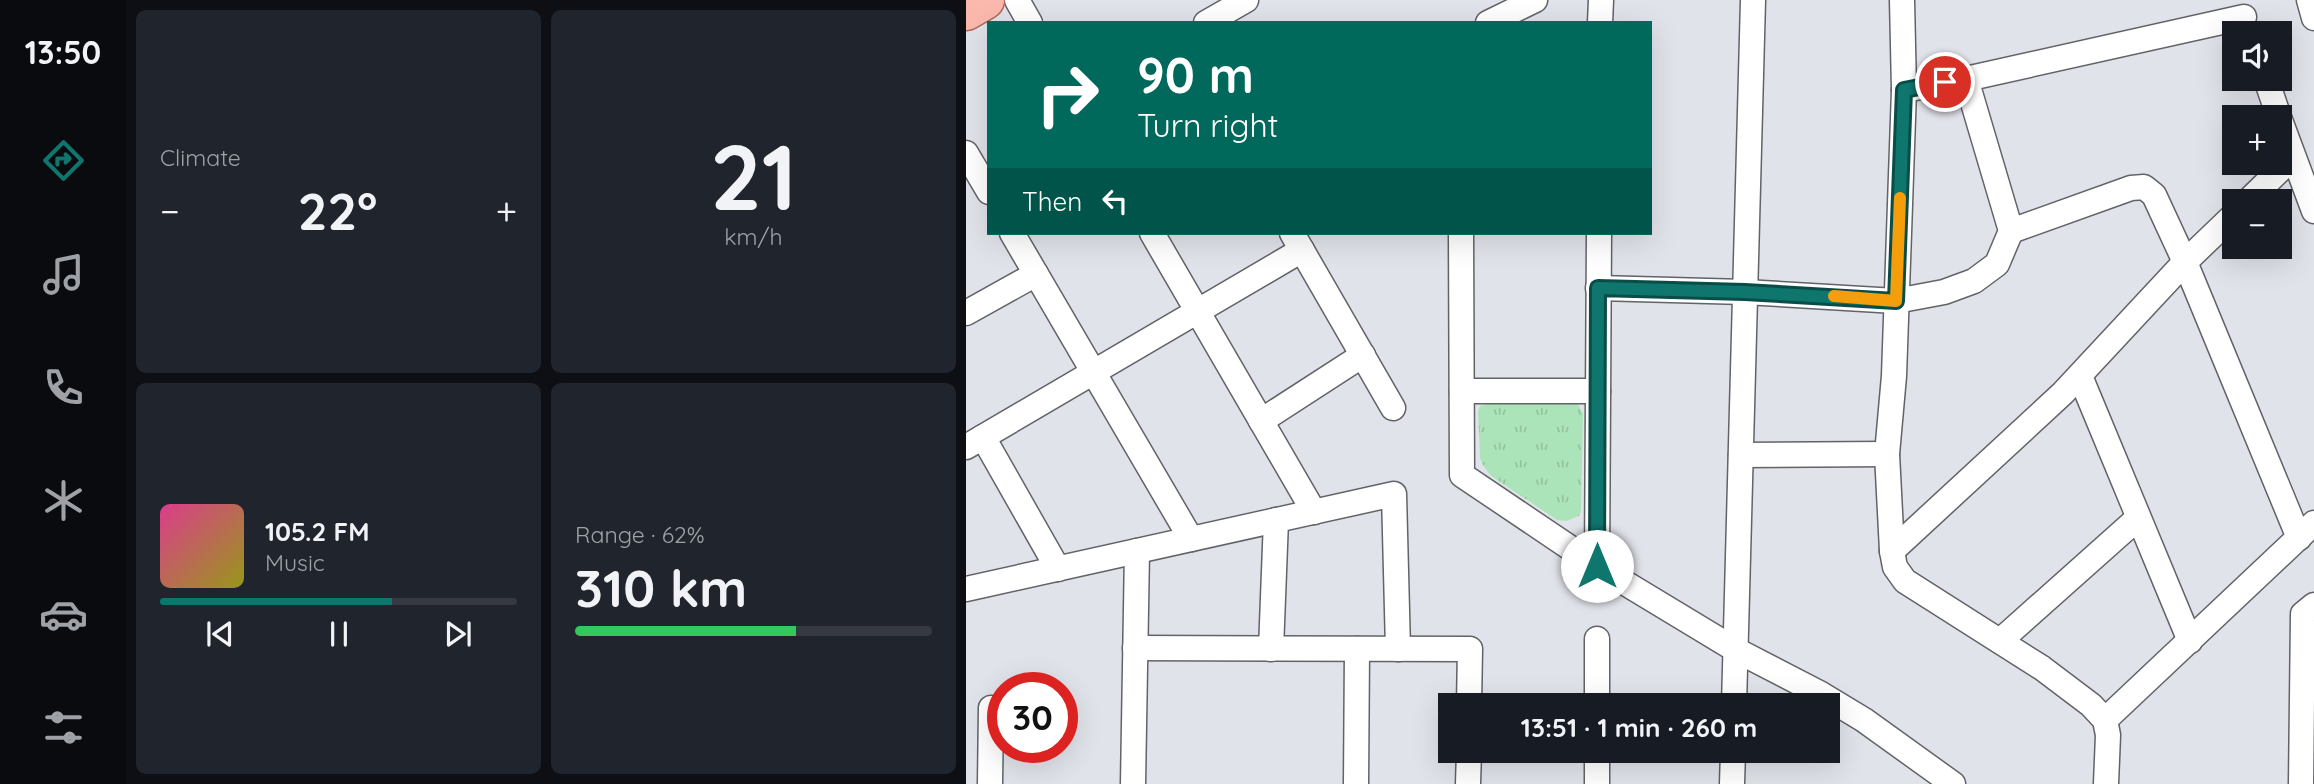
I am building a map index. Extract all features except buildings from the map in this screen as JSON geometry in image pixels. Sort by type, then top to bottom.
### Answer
[{"type":"main road","points":[[966,11],[985,0]]},
{"type":"street","points":[[1017,0],[1029,21]]},
{"type":"street","points":[[1209,21],[1246,0]]},
{"type":"street","points":[[1492,21],[1535,0]]},
{"type":"street","points":[[1600,21],[1601,0]]},
{"type":"street","points":[[1734,693],[1753,0]]},
{"type":"street","points":[[1902,0],[1904,90],[1894,376],[1887,454],[1895,567],[1905,581],[2068,685],[2091,705],[2105,720],[2108,735],[2106,784]]},
{"type":"street","points":[[2309,0],[2314,18]]},
{"type":"street","points":[[1904,90],[1966,79],[2244,17]]},
{"type":"street","points":[[1598,288],[1745,292],[1896,301],[1944,292],[1974,281],[1997,264],[2011,231],[1966,79]]},
{"type":"street","points":[[2292,154],[2314,211]]},
{"type":"street","points":[[2260,189],[2293,157]]},
{"type":"street","points":[[973,158],[987,188]]},
{"type":"street","points":[[2011,231],[2131,188],[2144,187],[2154,195],[2306,531],[2105,720]]},
{"type":"street","points":[[1892,551],[2080,376],[2185,262],[2222,226]]},
{"type":"street","points":[[1013,235],[1191,539]]},
{"type":"street","points":[[1153,235],[1314,512]]},
{"type":"street","points":[[1461,235],[1462,475],[1597,566],[1736,650],[1821,694],[1864,720],[1953,784]]},
{"type":"street","points":[[1597,566],[1599,235]]},
{"type":"street","points":[[1058,569],[975,442],[1197,312],[1297,242],[1393,408]]},
{"type":"street","points":[[966,313],[1036,274]]},
{"type":"street","points":[[1261,421],[1363,355]]},
{"type":"street","points":[[2080,376],[2190,641]]},
{"type":"street","points":[[1462,391],[1598,391]]},
{"type":"street","points":[[1741,455],[1887,454]]},
{"type":"street","points":[[966,589],[1394,494],[1398,649]]},
{"type":"street","points":[[2000,641],[2138,518]]},
{"type":"street","points":[[1271,649],[1276,520]]},
{"type":"street","points":[[1133,784],[1137,551]]},
{"type":"street","points":[[2301,784],[2303,614],[2314,606]]},
{"type":"street","points":[[1597,639],[1597,693]]},
{"type":"street","points":[[1135,648],[1470,649],[1469,693]]},
{"type":"street","points":[[1356,784],[1357,649]]},
{"type":"street","points":[[990,763],[990,784]]},
{"type":"street","points":[[1468,784],[1469,763]]},
{"type":"street","points":[[1597,763],[1597,784]]},
{"type":"street","points":[[1732,784],[1733,763]]},
{"type":"green space","points":[[1577,402],[1583,414],[1581,511],[1579,516],[1566,521],[1557,520],[1490,475],[1480,458],[1478,411],[1480,406],[1490,403]]},
{"type":"slow traffic","points":[[1834,296],[1896,301],[1900,198]]},
{"type":"route","points":[[1597,566],[1598,288],[1745,292],[1896,301],[1904,90],[1945,82]]}]
